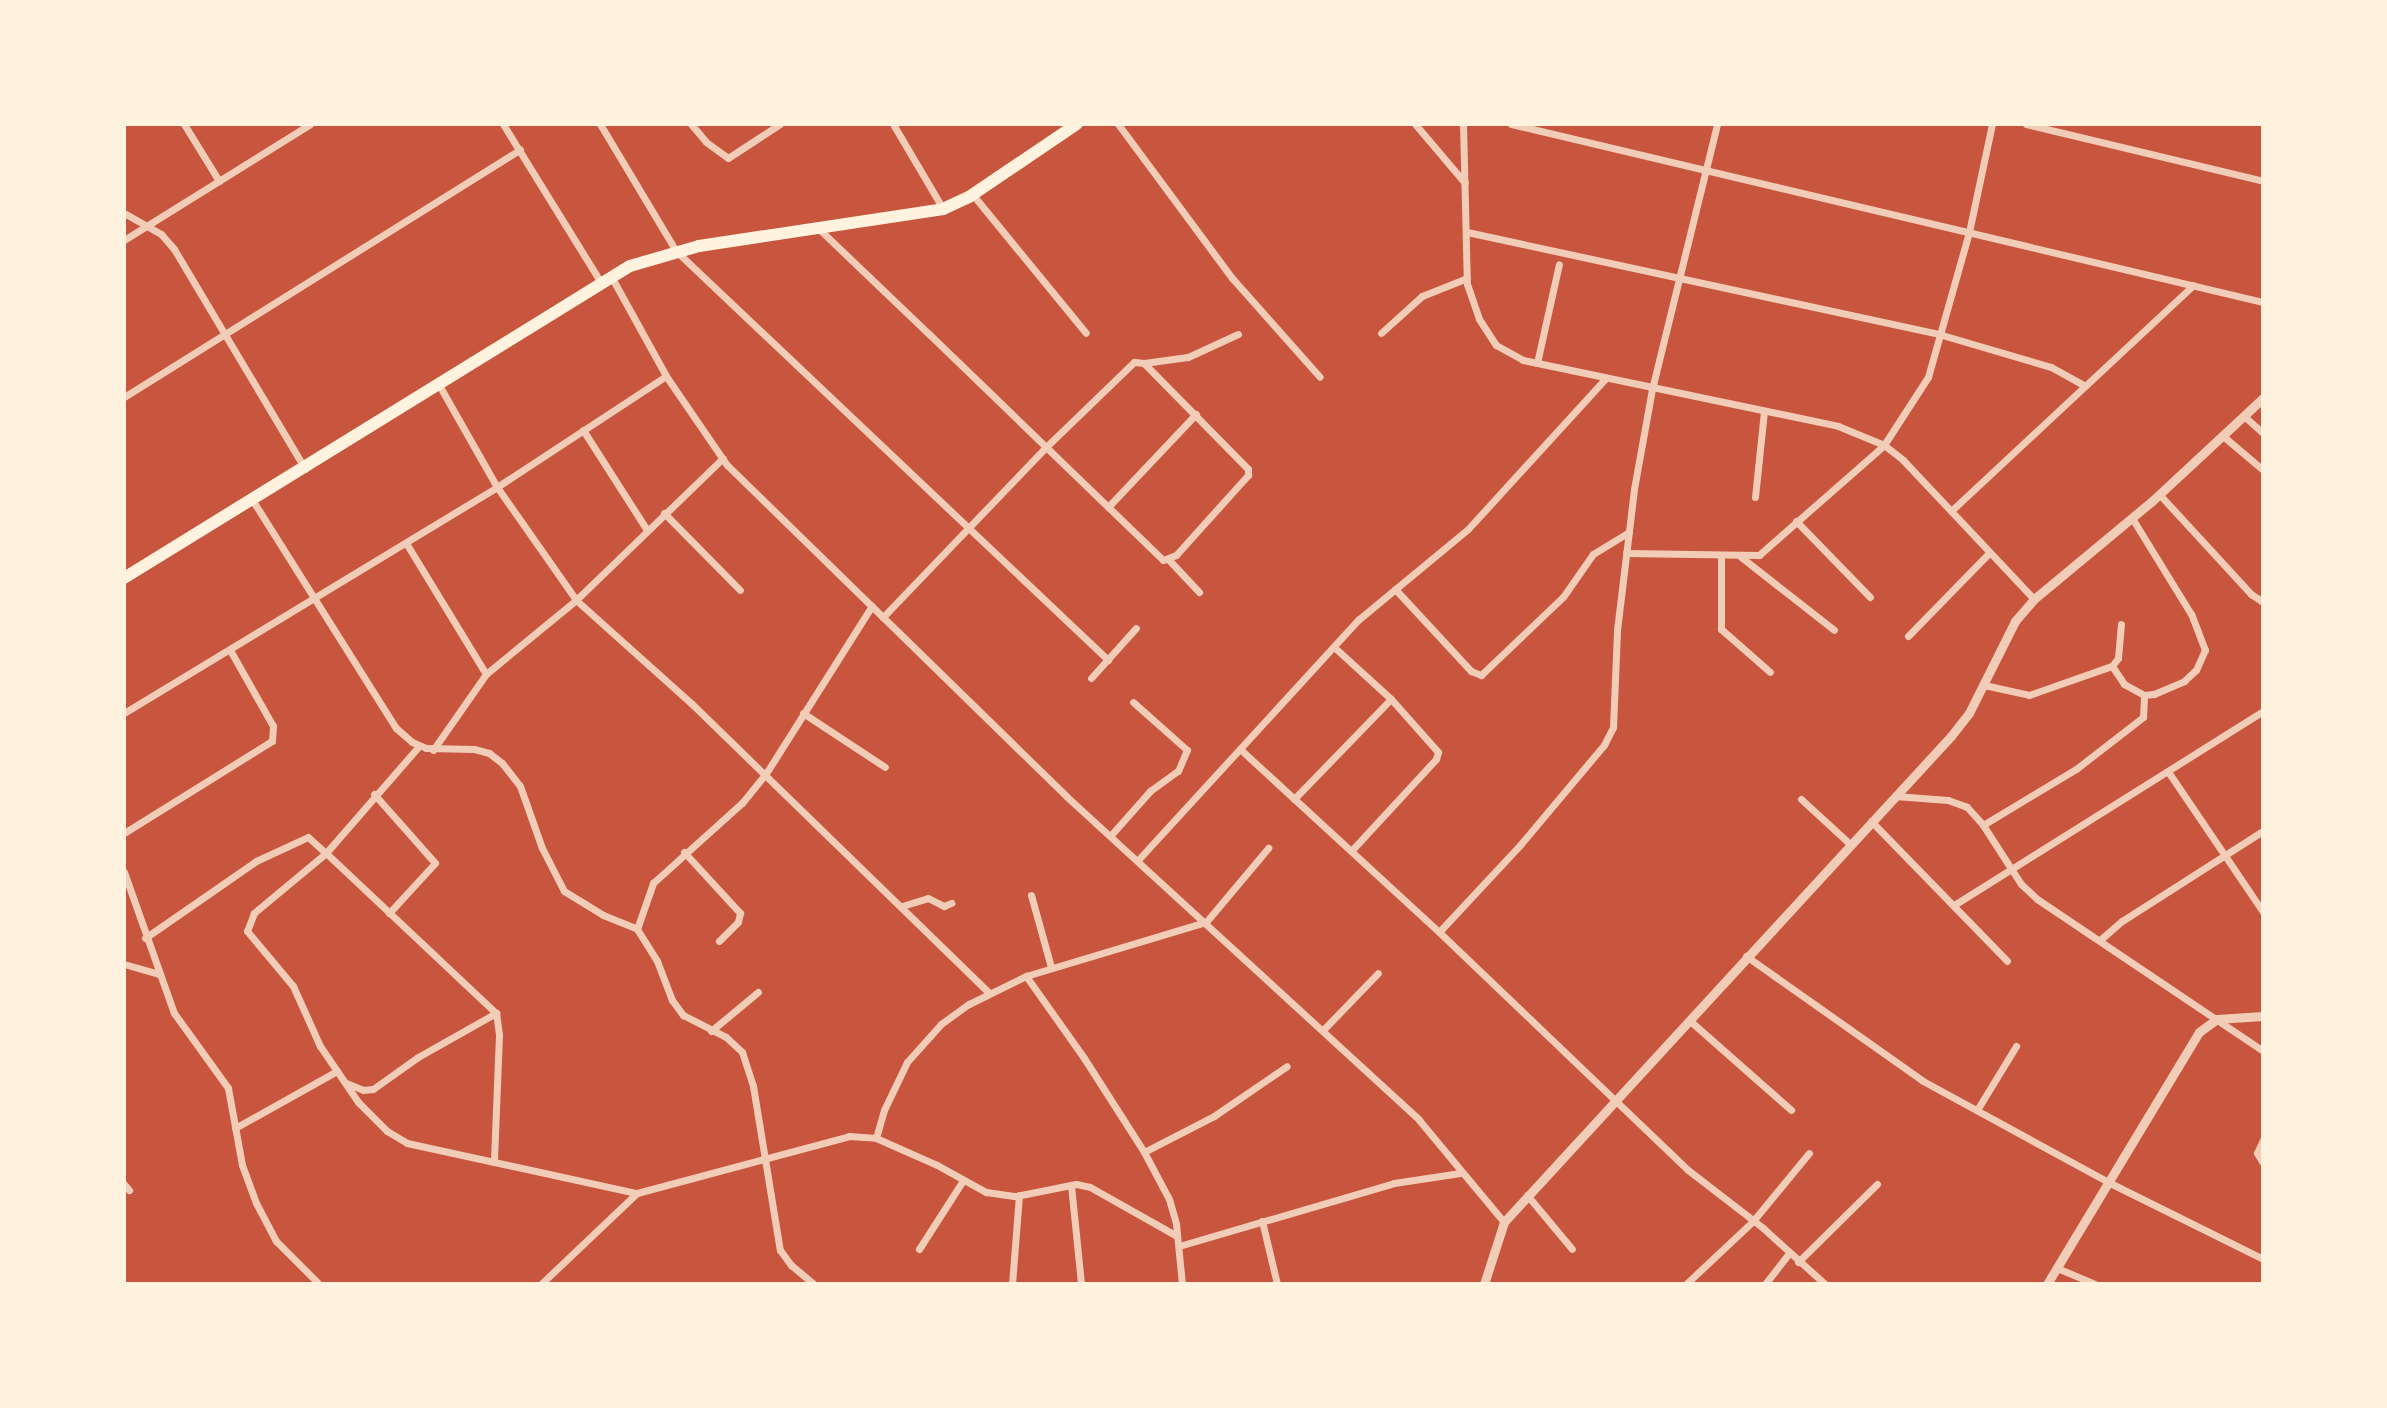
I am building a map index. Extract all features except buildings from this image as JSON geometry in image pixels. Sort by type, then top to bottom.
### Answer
[{"type":"highway","points":[[124,578],[630,266],[676,251],[943,209],[973,195],[1077,124]]},
{"type":"street","points":[[184,124],[219,181]]},
{"type":"street","points":[[124,240],[309,124]]},
{"type":"street","points":[[503,124],[666,376],[723,458],[1066,796],[1419,1120],[1460,1173],[1504,1222]]},
{"type":"street","points":[[600,124],[676,251],[1108,660]]},
{"type":"street","points":[[691,124],[706,142],[728,158],[780,124]]},
{"type":"street","points":[[893,124],[943,209]]},
{"type":"street","points":[[1118,124],[1232,278],[1320,377]]},
{"type":"street","points":[[1415,124],[1465,183]]},
{"type":"street","points":[[1463,124],[1467,278],[1474,309],[1496,345],[1523,360],[1838,426],[1884,445],[2034,599]]},
{"type":"street","points":[[1511,124],[2263,302]]},
{"type":"street","points":[[1439,932],[1604,745],[1613,727],[1617,630],[1652,389],[1717,124]]},
{"type":"street","points":[[1626,553],[1759,555],[1884,445],[1928,377],[1969,232],[1992,124]]},
{"type":"street","points":[[2026,124],[2263,181]]},
{"type":"street","points":[[124,397],[520,150]]},
{"type":"street","points":[[973,195],[1086,333]]},
{"type":"street","points":[[124,213],[147,225],[174,249],[305,469]]},
{"type":"street","points":[[819,229],[1163,560],[1169,560],[1199,592]]},
{"type":"street","points":[[1467,232],[1942,335],[2051,367],[2085,386]]},
{"type":"street","points":[[1537,363],[1559,264]]},
{"type":"street","points":[[1381,333],[1422,296],[1467,278]]},
{"type":"street","points":[[1951,511],[2193,285]]},
{"type":"street","points":[[883,617],[1046,447],[1134,362],[1188,357],[1238,334]]},
{"type":"street","points":[[1144,363],[1245,462],[1248,475],[1169,560]]},
{"type":"street","points":[[124,713],[497,487],[666,376]]},
{"type":"street","points":[[1138,860],[1334,647],[1395,589],[1486,512],[1606,378]]},
{"type":"street","points":[[439,385],[497,487],[576,600],[765,775],[989,993]]},
{"type":"street","points":[[1484,1284],[1504,1222],[1951,736],[1984,685],[2015,621],[2034,599],[2132,518],[2263,398]]},
{"type":"street","points":[[1755,497],[1764,412]]},
{"type":"street","points":[[1108,507],[1196,414]]},
{"type":"street","points":[[2244,416],[2263,433]]},
{"type":"street","points":[[583,430],[647,530]]},
{"type":"street","points":[[2223,436],[2263,470]]},
{"type":"street","points":[[433,750],[486,674],[576,600],[723,458]]},
{"type":"street","points":[[2159,494],[2251,594],[2263,602]]},
{"type":"street","points":[[253,501],[396,728],[419,746],[433,750],[474,749],[489,753],[502,763],[520,786],[542,848],[564,891],[603,915],[637,929],[657,961],[672,1000],[683,1015],[726,1037],[742,1052],[748,1065],[780,1250],[791,1265],[814,1284]]},
{"type":"street","points":[[664,513],[740,590]]},
{"type":"street","points":[[2112,666],[2124,684],[2144,695],[2154,694],[2184,681],[2203,661],[2205,650],[2191,614],[2132,518]]},
{"type":"street","points":[[1796,521],[1870,597]]},
{"type":"street","points":[[1395,589],[1471,671],[1481,675],[1563,597],[1593,554],[1629,532]]},
{"type":"street","points":[[406,543],[486,674]]},
{"type":"street","points":[[1908,636],[1990,552]]},
{"type":"street","points":[[1721,555],[1721,629],[1770,672]]},
{"type":"street","points":[[1739,556],[1834,630]]},
{"type":"street","points":[[637,929],[653,883],[742,803],[765,775],[872,606]]},
{"type":"street","points":[[1984,685],[2029,695],[2112,666],[2118,658],[2121,624]]},
{"type":"street","points":[[1091,678],[1136,628]]},
{"type":"street","points":[[1334,647],[1391,699],[1435,747],[1436,759],[1351,851]]},
{"type":"street","points":[[124,833],[272,741],[273,726],[230,650]]},
{"type":"street","points":[[1983,825],[2076,769],[2143,717],[2144,695]]},
{"type":"street","points":[[1294,799],[1391,699]]},
{"type":"street","points":[[1111,835],[1150,791],[1178,771],[1187,750],[1133,702]]},
{"type":"street","points":[[1954,905],[2010,867],[2169,773],[2263,711]]},
{"type":"street","points":[[803,713],[885,767]]},
{"type":"street","points":[[419,746],[374,794],[326,853],[254,913],[247,928],[293,986],[320,1046],[358,1102],[387,1131],[407,1143],[637,1193]]},
{"type":"street","points":[[1240,749],[1439,932],[1688,1170],[1825,1284]]},
{"type":"street","points":[[2169,773],[2263,912]]},
{"type":"street","points":[[374,794],[435,863],[389,913]]},
{"type":"street","points":[[1895,796],[1948,800],[1967,807],[2037,899],[2263,1051]]},
{"type":"street","points":[[1801,799],[1850,844]]},
{"type":"street","points":[[1871,821],[2007,961]]},
{"type":"street","points":[[2100,940],[2263,831]]},
{"type":"street","points":[[145,938],[256,861],[301,839],[313,839],[496,1013],[499,1035],[494,1162]]},
{"type":"street","points":[[876,1138],[884,1110],[907,1062],[941,1024],[989,993],[1026,976],[1206,922],[1268,848]]},
{"type":"street","points":[[684,852],[740,913],[738,922],[719,941]]},
{"type":"street","points":[[124,872],[174,1013],[228,1088],[242,1165],[276,1241],[319,1284]]},
{"type":"street","points":[[1031,895],[1051,967]]},
{"type":"street","points":[[902,906],[928,898],[944,906],[951,903]]},
{"type":"street","points":[[1746,956],[1923,1081],[2108,1182],[2263,1259]]},
{"type":"street","points":[[124,964],[159,974]]},
{"type":"street","points":[[1323,1030],[1378,973]]},
{"type":"street","points":[[1026,976],[1144,1152],[1169,1199],[1179,1246],[1182,1284]]},
{"type":"street","points":[[711,1031],[758,992]]},
{"type":"street","points":[[345,1083],[363,1090],[373,1089],[416,1058],[496,1013]]},
{"type":"street","points":[[2047,1284],[2199,1032],[2217,1019],[2263,1016]]},
{"type":"street","points":[[1689,1020],[1791,1110]]},
{"type":"street","points":[[1977,1110],[2016,1046]]},
{"type":"street","points":[[1144,1152],[1193,1129],[1287,1066]]},
{"type":"street","points":[[235,1128],[337,1071]]},
{"type":"street","points":[[541,1284],[637,1193],[764,1156],[849,1136],[876,1138],[937,1165],[962,1182],[986,1192],[1019,1195],[1071,1185],[1090,1187],[1177,1236]]},
{"type":"street","points":[[2263,1140],[2257,1153],[2263,1163]]},
{"type":"street","points":[[1686,1284],[1753,1221],[1809,1153]]},
{"type":"street","points":[[1179,1246],[1394,1183],[1460,1173]]},
{"type":"street","points":[[919,1249],[962,1182]]},
{"type":"street","points":[[1798,1262],[1877,1184]]},
{"type":"street","points":[[1071,1185],[1081,1284]]},
{"type":"street","points":[[1012,1284],[1019,1195]]},
{"type":"street","points":[[1527,1195],[1572,1249]]},
{"type":"street","points":[[1262,1221],[1277,1284]]},
{"type":"street","points":[[1765,1284],[1789,1253]]},
{"type":"street","points":[[2057,1268],[2095,1284]]}]
